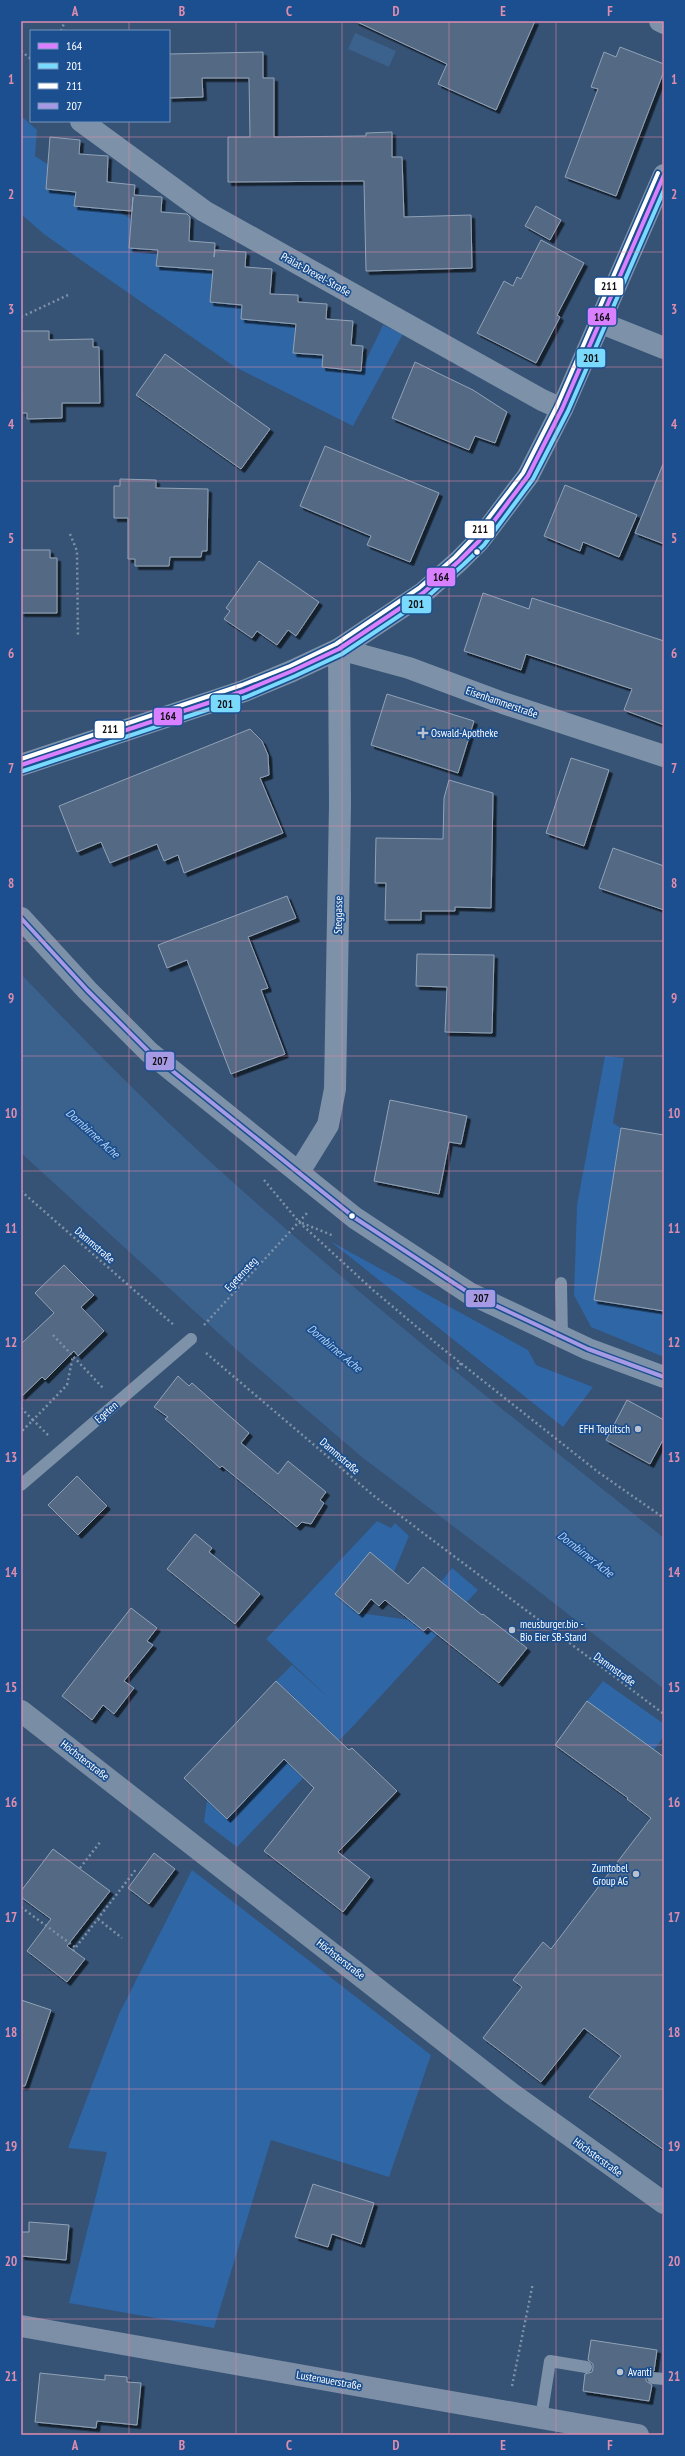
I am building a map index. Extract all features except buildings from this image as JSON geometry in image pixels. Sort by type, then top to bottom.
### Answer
[{"type":"main road","name":"Höchsterstraße","points":[[21,1711],[512,2094],[664,2203]]},
{"type":"main road","name":"Lustenauerstraße","points":[[21,2326],[626,2434]]},
{"type":"street","points":[[660,21],[664,23]]},
{"type":"street","name":"Prälat-Drexel-Straße","points":[[82,122],[204,211],[542,400],[562,409]]},
{"type":"street","points":[[21,766],[244,691],[339,649],[423,593],[479,541],[528,476],[562,409],[664,175]]},
{"type":"street","points":[[599,322],[664,348]]},
{"type":"street","name":"Eisenhammerstraße","points":[[339,649],[409,668],[503,703],[664,756]]},
{"type":"street","name":"Steggasse","points":[[299,1172],[328,1125],[335,1089],[340,804],[339,649]]},
{"type":"street","points":[[21,918],[87,990],[149,1052],[355,1218],[469,1293],[588,1349],[664,1377]]},
{"type":"lane","points":[[561,1283],[562,1337]]},
{"type":"lane","name":"Egeten","points":[[21,1485],[191,1339]]},
{"type":"lane","points":[[542,2418],[550,2361],[586,2367]]},
{"type":"path","points":[[21,52],[30,58]]},
{"type":"path","points":[[21,317],[68,295]]},
{"type":"path","points":[[70,534],[77,551],[78,637]]},
{"type":"path","points":[[259,1174],[299,1222],[373,1290],[461,1363],[598,1472],[664,1518]]},
{"type":"path","name":"Dammstraße","points":[[21,1191],[374,1496],[560,1638],[664,1714]]},
{"type":"path","name":"Egetensteg","points":[[199,1330],[299,1222]]},
{"type":"path","points":[[53,1335],[117,1403]]},
{"type":"path","points":[[21,1432],[67,1385],[73,1356]]},
{"type":"path","points":[[457,1369],[461,1363]]},
{"type":"path","points":[[21,1408],[63,1450]]},
{"type":"path","points":[[80,1868],[100,1841]]},
{"type":"path","points":[[74,1951],[137,1868]]},
{"type":"path","points":[[21,1907],[76,1948]]},
{"type":"path","points":[[98,1919],[122,1938]]},
{"type":"path","points":[[512,2386],[533,2284]]},
{"type":"shaded area","points":[[21,116],[37,130],[35,156],[361,371],[383,325],[403,334],[353,426],[235,367],[45,235],[21,214]]},
{"type":"shaded area","points":[[605,1056],[624,1058],[613,1123],[621,1128],[594,1300],[664,1311],[664,1357],[591,1327],[574,1295],[577,1205]]},
{"type":"shaded area","points":[[330,1241],[528,1350],[536,1365],[593,1387],[563,1427]]},
{"type":"shaded area","points":[[377,1521],[391,1528],[395,1523],[409,1536],[394,1572],[359,1613],[411,1620],[424,1631],[455,1594],[441,1582],[452,1568],[478,1590],[356,1723],[237,1847],[204,1822],[207,1800],[227,1818],[276,1681],[292,1665],[329,1698],[266,1639]]},
{"type":"shaded area","points":[[603,1681],[664,1724],[664,1736],[654,1750],[587,1701]]},
{"type":"shaded area","points":[[192,1870],[431,2055],[389,2177],[271,2140],[214,2328],[69,2303],[107,2152],[68,2148],[119,2014]]},
{"type":"water","points":[[355,33],[396,51],[389,67],[348,49]]},
{"type":"water","name":"Dornbirner Ache","points":[[21,974],[88,1044],[157,1112],[260,1206],[431,1351],[664,1538],[664,1689],[523,1579],[363,1458],[238,1351],[21,1153]]},
{"type":"transit line","name":"211","points":[[21,759],[242,685],[290,666],[336,644],[419,588],[455,557],[474,537],[523,473],[557,406],[658,173]]},
{"type":"transit line","name":"164","points":[[21,765],[244,691],[292,671],[339,649],[423,593],[459,561],[479,541],[528,476],[562,409],[664,175]]},
{"type":"transit line","name":"201","points":[[23,771],[246,697],[342,654],[426,598],[463,565],[484,545],[533,479],[568,411],[664,190]]},
{"type":"transit line","name":"207","points":[[21,918],[87,990],[149,1052],[355,1218],[469,1293],[588,1349],[664,1377]]},
{"type":"place","name":"Oswald-Apotheke","points":[[423,733]]},
{"type":"place","name":"EFH Toplitsch","points":[[638,1429]]},
{"type":"place","name":"meusburger.bio - Bio Eier SB-Stand","points":[[512,1630]]},
{"type":"place","name":"Zumtobel Group AG","points":[[636,1874]]},
{"type":"place","name":"Avanti","points":[[620,2372]]}]
